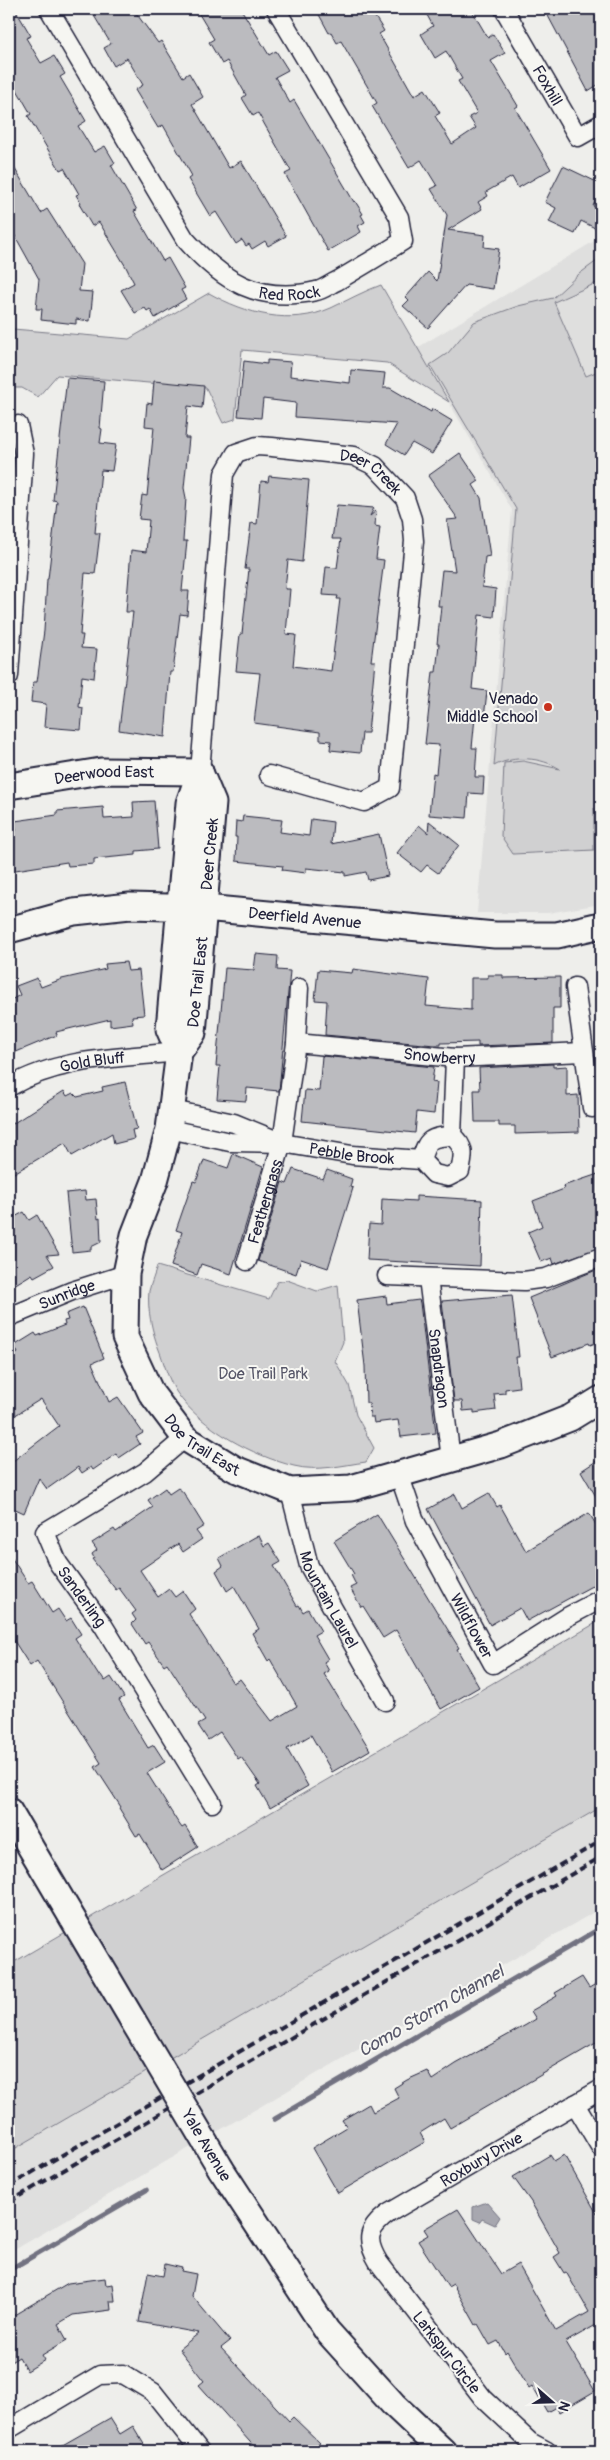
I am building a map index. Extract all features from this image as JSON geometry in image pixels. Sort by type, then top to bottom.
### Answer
[{"type":"street","name":"Red Rock","points":[[49,9],[185,239],[204,261],[245,288],[279,295],[318,291],[370,262],[403,240],[399,217],[276,9]]},
{"type":"street","name":"Foxhill","points":[[504,9],[578,138],[601,124]]},
{"type":"street","points":[[9,676],[14,510],[24,454],[18,426]]},
{"type":"street","name":"Deer Creek","points":[[192,908],[189,803],[200,772],[224,474],[236,453],[258,446],[354,456],[376,466],[389,480],[405,498],[412,519],[414,541],[390,788],[364,802],[269,775]]},
{"type":"street","name":"Deerwood East","points":[[9,786],[101,771],[200,772]]},
{"type":"street","name":"Deerfield Avenue","points":[[9,930],[74,912],[130,906],[192,908],[495,935],[556,935],[601,925]]},
{"type":"street","name":"Doe Trail East","points":[[192,908],[193,1033],[179,1052],[170,1120],[155,1181],[134,1235],[126,1274],[125,1337],[151,1393],[185,1438],[235,1469],[290,1491],[351,1488],[501,1445],[561,1421],[601,1399]]},
{"type":"street","points":[[575,987],[592,1108]]},
{"type":"street","points":[[282,1143],[296,1043],[299,988]]},
{"type":"street","name":"Snowberry","points":[[296,1043],[455,1058],[583,1052]]},
{"type":"street","name":"Gold Bluff","points":[[9,1087],[26,1077],[69,1063],[179,1052]]},
{"type":"street","points":[[452,1136],[455,1058]]},
{"type":"street","name":"Pebble Brook","points":[[170,1120],[234,1122],[282,1143],[352,1155],[420,1160]]},
{"type":"street","points":[[452,1136],[461,1143],[464,1155],[460,1171],[448,1177],[434,1174],[420,1160],[425,1146],[434,1137],[452,1136]]},
{"type":"street","name":"Feathergrass","points":[[247,1260],[282,1143]]},
{"type":"street","points":[[387,1276],[524,1281],[546,1278],[601,1257]]},
{"type":"street","name":"Sunridge","points":[[9,1317],[72,1291],[126,1274]]},
{"type":"street","name":"Snapdragon","points":[[428,1278],[451,1460]]},
{"type":"street","name":"Sanderling","points":[[185,1438],[145,1472],[45,1532],[58,1563],[103,1625],[212,1803]]},
{"type":"street","name":"Wildflower","points":[[399,1474],[415,1521],[494,1664],[567,1617],[601,1600]]},
{"type":"street","name":"Mountain Laurel","points":[[290,1491],[309,1566],[385,1701]]},
{"type":"street","name":"Yale Avenue","points":[[9,1811],[221,2169],[327,2331],[393,2404],[443,2451]]},
{"type":"street","name":"Roxbury Drive","points":[[369,2236],[377,2221],[389,2213],[601,2089]]},
{"type":"street","points":[[575,2104],[601,2148]]},
{"type":"street","name":"Larkspur Circle","points":[[369,2236],[370,2249],[379,2263],[483,2398],[530,2442],[547,2451]]},
{"type":"street","points":[[9,2429],[100,2375],[123,2374],[152,2392],[200,2451]]},
{"type":"shaded area","name":"Venado Middle School","points":[[601,237],[601,904],[548,913],[477,913],[512,510],[417,348]]},
{"type":"shaded area","points":[[601,1807],[601,1908],[9,2253],[9,2152]]},
{"type":"shaded area","points":[[487,2202],[500,2217],[495,2225],[482,2219],[480,2222],[473,2219],[473,2207]]},
{"type":"green space","name":"Venado Middle School","points":[[601,258],[601,281],[554,302],[586,376],[601,370],[601,860],[599,827],[594,808],[594,850],[513,854],[501,836],[504,763],[523,761],[560,769],[544,762],[527,759],[510,760],[494,766],[516,509],[430,365],[448,353],[474,322],[518,306],[553,298],[579,274]]},
{"type":"green space","points":[[381,285],[449,402],[387,363],[242,350],[235,419],[223,423],[206,388],[57,375],[38,397],[22,388],[9,388],[9,323],[13,329],[129,339],[209,293],[253,312],[285,317],[316,313],[331,308]]},
{"type":"green space","name":"Doe Trail Park","points":[[157,1266],[269,1299],[277,1282],[287,1280],[317,1291],[338,1285],[343,1342],[335,1361],[349,1385],[356,1415],[374,1448],[366,1462],[321,1468],[303,1468],[278,1461],[245,1448],[229,1439],[187,1406],[174,1388],[166,1371],[149,1312],[149,1291]]},
{"type":"green space","points":[[601,1620],[601,1807],[9,2152],[9,1965]]},
{"type":"building","points":[[9,9],[15,9],[31,36],[26,38],[41,63],[54,56],[65,74],[60,77],[86,121],[78,126],[94,152],[105,146],[115,163],[111,165],[137,210],[134,211],[163,261],[168,258],[185,288],[181,290],[186,299],[155,318],[150,309],[147,311],[145,308],[135,313],[121,290],[134,283],[126,267],[99,222],[92,226],[79,204],[81,203],[76,195],[79,194],[64,168],[60,170],[28,116],[31,114],[9,76]]},
{"type":"building","points":[[90,9],[133,9],[158,43],[161,41],[183,77],[189,73],[203,97],[192,104],[229,168],[241,161],[286,236],[268,246],[265,241],[252,249],[249,244],[246,246],[242,240],[236,244],[216,212],[210,216],[188,179],[192,176],[163,125],[158,128],[135,90],[143,85],[127,58],[114,66],[104,48],[111,44]]},
{"type":"building","points":[[196,9],[241,9],[269,55],[276,51],[288,70],[275,77],[290,103],[294,100],[363,214],[361,215],[365,222],[358,226],[361,232],[328,251],[285,174],[291,171],[258,113],[253,116],[242,98],[246,95],[227,61],[222,64],[209,42],[214,39]]},
{"type":"building","points":[[316,9],[370,9],[384,31],[379,34],[414,96],[425,89],[440,113],[435,116],[452,144],[476,128],[469,117],[477,113],[458,81],[462,79],[446,51],[435,58],[421,34],[433,26],[427,15],[437,9],[471,9],[488,38],[493,34],[505,53],[491,61],[518,106],[515,108],[551,169],[518,188],[512,177],[486,192],[488,196],[478,202],[482,209],[448,230],[485,235],[484,247],[499,249],[493,289],[466,285],[428,328],[403,306],[409,300],[406,297],[428,272],[437,281],[447,215],[431,189],[437,186],[421,160],[409,168],[372,106],[377,103],[341,41],[337,43],[331,32],[329,33]]},
{"type":"building","points":[[557,9],[597,9],[601,16],[601,83],[588,91],[547,14]]},
{"type":"building","points":[[9,159],[41,213],[47,209],[82,264],[79,291],[93,292],[90,321],[76,319],[76,324],[41,320],[42,309],[36,309],[39,279],[9,225]]},
{"type":"building","points":[[563,166],[601,184],[601,190],[593,206],[601,210],[601,215],[595,228],[581,221],[575,234],[549,222],[556,208],[545,202]]},
{"type":"building","points":[[267,360],[291,362],[290,376],[350,383],[351,370],[385,373],[383,388],[390,388],[431,412],[432,409],[452,421],[432,454],[412,443],[404,455],[386,444],[397,424],[295,417],[296,403],[263,399],[261,418],[238,416],[244,361],[267,364]]},
{"type":"building","points":[[67,378],[104,381],[100,443],[116,445],[112,471],[101,470],[95,533],[100,533],[95,574],[85,573],[80,635],[83,635],[81,648],[97,649],[94,678],[82,676],[79,707],[83,708],[81,730],[44,727],[46,704],[31,702],[33,682],[37,682],[44,631],[47,579],[57,501],[53,500]]},
{"type":"building","points":[[154,381],[204,386],[202,408],[188,406],[185,438],[189,438],[184,488],[186,498],[183,541],[187,541],[182,591],[189,591],[187,615],[180,614],[173,672],[170,672],[165,737],[119,730],[133,612],[126,612],[131,550],[146,552],[149,520],[139,519],[142,495],[147,496],[154,427],[145,426],[147,403],[152,404]]},
{"type":"building","points":[[460,453],[479,481],[473,485],[481,498],[490,556],[485,557],[482,587],[496,589],[494,617],[479,615],[472,689],[487,691],[484,718],[475,717],[472,748],[477,748],[475,777],[484,777],[483,794],[469,793],[467,818],[429,815],[433,773],[436,774],[439,745],[425,744],[433,672],[436,672],[439,644],[437,644],[441,606],[438,606],[442,570],[455,571],[447,520],[458,519],[428,476]]},
{"type":"building","points":[[269,476],[309,480],[302,562],[288,560],[285,589],[290,589],[286,634],[296,635],[293,666],[331,671],[340,599],[337,599],[338,596],[323,595],[326,567],[337,568],[341,539],[332,539],[337,505],[374,508],[370,516],[376,511],[375,526],[380,527],[376,559],[384,560],[371,661],[375,661],[368,733],[362,733],[360,753],[330,750],[331,741],[320,740],[320,732],[254,723],[260,673],[236,671],[249,569],[245,569],[251,523],[257,524],[261,481],[268,482]]},
{"type":"building","points":[[154,801],[158,849],[136,851],[136,855],[94,859],[94,864],[68,866],[67,862],[9,871],[9,832],[16,831],[15,821],[57,815],[57,811],[103,807],[104,819],[134,817],[133,802]]},
{"type":"building","points":[[243,816],[282,820],[280,832],[309,836],[311,819],[333,822],[331,844],[379,834],[388,876],[368,880],[366,872],[345,876],[345,872],[306,868],[306,873],[282,870],[283,866],[236,861],[236,821],[242,822]]},
{"type":"building","points":[[429,821],[459,845],[438,873],[427,865],[421,872],[397,853],[419,825],[428,833]]},
{"type":"building","points":[[256,954],[278,956],[277,970],[290,971],[279,1091],[247,1088],[246,1101],[217,1099],[220,1066],[216,1066],[225,968],[254,970]]},
{"type":"building","points":[[126,962],[128,971],[139,970],[144,1015],[132,1016],[133,1023],[110,1026],[110,1019],[56,1032],[57,1035],[9,1055],[9,1001],[20,995],[16,986],[37,978],[41,987],[62,979],[106,969],[105,964]]},
{"type":"building","points":[[353,969],[429,979],[426,1006],[471,1010],[471,978],[488,978],[488,975],[503,975],[503,978],[560,977],[560,1008],[553,1008],[553,1043],[478,1046],[478,1042],[441,1043],[441,1045],[435,1045],[325,1035],[327,1001],[315,1000],[318,970],[352,973]]},
{"type":"building","points":[[322,1056],[434,1067],[432,1082],[437,1083],[434,1114],[417,1112],[415,1133],[302,1121],[305,1090],[319,1091]]},
{"type":"building","points":[[553,1064],[553,1067],[567,1066],[567,1096],[578,1095],[579,1132],[515,1134],[515,1126],[499,1126],[499,1122],[475,1122],[474,1090],[480,1090],[479,1068]]},
{"type":"building","points":[[125,1082],[137,1129],[132,1130],[134,1139],[114,1144],[112,1133],[72,1156],[65,1143],[9,1176],[9,1126],[64,1091],[67,1096],[73,1093],[77,1097],[103,1091],[102,1087]]},
{"type":"building","points":[[233,1154],[263,1167],[231,1274],[201,1264],[197,1275],[171,1266],[182,1232],[176,1230],[193,1181],[196,1182],[204,1160],[228,1168]]},
{"type":"building","points":[[293,1169],[323,1179],[327,1170],[352,1179],[350,1187],[353,1188],[328,1268],[301,1259],[296,1274],[258,1261],[282,1182],[287,1184]]},
{"type":"building","points":[[601,1173],[601,1247],[554,1264],[552,1258],[541,1262],[528,1232],[542,1226],[533,1201],[564,1189],[563,1186]]},
{"type":"building","points":[[85,1191],[86,1200],[96,1199],[98,1219],[100,1218],[101,1242],[91,1247],[91,1250],[72,1252],[66,1193]]},
{"type":"building","points":[[416,1196],[482,1200],[480,1266],[367,1260],[369,1224],[381,1225],[382,1199],[416,1201]]},
{"type":"building","points":[[24,1212],[29,1220],[37,1215],[59,1254],[47,1255],[54,1266],[34,1277],[32,1274],[9,1288],[9,1220]]},
{"type":"building","points":[[601,1268],[601,1341],[590,1345],[589,1343],[552,1357],[529,1298]]},
{"type":"building","points":[[512,1295],[519,1357],[516,1357],[519,1387],[505,1389],[505,1393],[494,1394],[496,1410],[474,1413],[474,1410],[463,1411],[462,1401],[454,1401],[442,1301]]},
{"type":"building","points":[[386,1296],[387,1304],[419,1300],[436,1433],[401,1437],[398,1420],[374,1423],[373,1417],[370,1417],[369,1403],[366,1403],[365,1366],[357,1300]]},
{"type":"building","points":[[83,1307],[104,1358],[92,1363],[109,1402],[118,1397],[143,1433],[136,1437],[140,1444],[119,1458],[116,1454],[93,1470],[91,1467],[82,1473],[78,1467],[47,1489],[39,1478],[24,1513],[9,1506],[9,1464],[59,1426],[41,1399],[9,1419],[9,1359],[18,1353],[14,1346],[35,1333],[37,1336],[65,1325],[64,1321],[68,1320],[66,1314]]},
{"type":"building","points":[[601,1458],[601,1505],[581,1471]]},
{"type":"building","points":[[165,1488],[169,1494],[178,1488],[183,1492],[204,1526],[196,1531],[202,1539],[183,1552],[178,1544],[140,1570],[158,1597],[169,1589],[175,1597],[183,1591],[195,1609],[189,1614],[233,1683],[240,1679],[272,1721],[297,1706],[270,1659],[268,1661],[252,1633],[259,1629],[234,1586],[227,1591],[216,1571],[223,1566],[219,1558],[255,1537],[259,1536],[264,1546],[269,1543],[281,1562],[274,1566],[297,1606],[299,1605],[303,1612],[308,1609],[321,1631],[314,1635],[328,1659],[324,1662],[329,1671],[324,1674],[370,1750],[332,1772],[311,1735],[287,1749],[308,1786],[270,1808],[257,1786],[260,1784],[241,1757],[238,1759],[220,1732],[208,1740],[198,1725],[205,1721],[167,1663],[164,1665],[148,1642],[145,1644],[132,1624],[136,1620],[132,1614],[136,1611],[119,1588],[116,1590],[92,1559],[94,1558],[92,1554],[97,1550],[92,1543],[114,1529],[116,1532],[153,1507],[148,1500]]},
{"type":"building","points":[[489,1493],[497,1507],[500,1505],[526,1551],[589,1513],[601,1533],[601,1581],[527,1621],[520,1608],[490,1625],[428,1509],[455,1494],[462,1508]]},
{"type":"building","points":[[377,1514],[459,1648],[457,1649],[479,1687],[441,1709],[396,1630],[383,1638],[363,1606],[361,1607],[350,1588],[356,1585],[351,1575],[354,1574],[334,1541]]},
{"type":"building","points":[[9,1554],[28,1583],[32,1581],[52,1613],[58,1609],[66,1621],[71,1618],[81,1634],[75,1638],[99,1676],[101,1675],[105,1681],[111,1677],[124,1697],[119,1700],[148,1748],[154,1745],[165,1762],[147,1773],[177,1821],[182,1828],[185,1826],[198,1847],[162,1870],[140,1834],[136,1836],[119,1808],[121,1807],[95,1767],[101,1763],[37,1661],[30,1666],[9,1633]]},
{"type":"building","points":[[582,1977],[589,1988],[601,1981],[601,2040],[450,2128],[444,2118],[420,2133],[425,2142],[338,2193],[312,2148],[347,2127],[342,2120],[369,2104],[373,2112],[399,2098],[394,2088],[407,2080],[427,2071],[432,2080],[456,2064],[526,2025],[536,2019],[531,2011],[557,1996],[555,1993]]},
{"type":"building","points":[[550,2155],[554,2161],[564,2155],[601,2221],[601,2333],[596,2325],[566,2342],[595,2391],[559,2412],[556,2407],[547,2412],[532,2386],[529,2388],[507,2351],[505,2353],[498,2341],[490,2345],[478,2324],[476,2325],[453,2284],[448,2287],[418,2241],[428,2235],[424,2229],[458,2209],[501,2274],[518,2264],[556,2331],[589,2312],[566,2272],[564,2273],[554,2257],[560,2253],[531,2202],[513,2177]]},
{"type":"building","points":[[165,2264],[182,2268],[181,2271],[196,2274],[192,2296],[230,2341],[221,2348],[289,2421],[293,2417],[320,2443],[311,2451],[258,2451],[199,2385],[204,2381],[179,2349],[199,2333],[139,2322],[148,2273],[163,2276]]},
{"type":"building","points":[[105,2278],[106,2285],[113,2284],[115,2301],[110,2301],[111,2310],[73,2315],[58,2324],[67,2340],[42,2355],[45,2360],[27,2371],[19,2357],[9,2363],[9,2318],[68,2283]]},
{"type":"building","points":[[110,2418],[120,2434],[133,2426],[148,2451],[52,2451]]},
{"type":"waterway","name":"Como Storm Channel","points":[[275,2119],[601,1928]]},
{"type":"waterway","name":"Como Storm Channel","points":[[9,2270],[146,2190]]},
{"type":"railway","points":[[9,2186],[601,1841]]},
{"type":"railway","points":[[9,2202],[601,1857]]},
{"type":"place","name":"Venado Middle School","points":[[548,707]]}]
